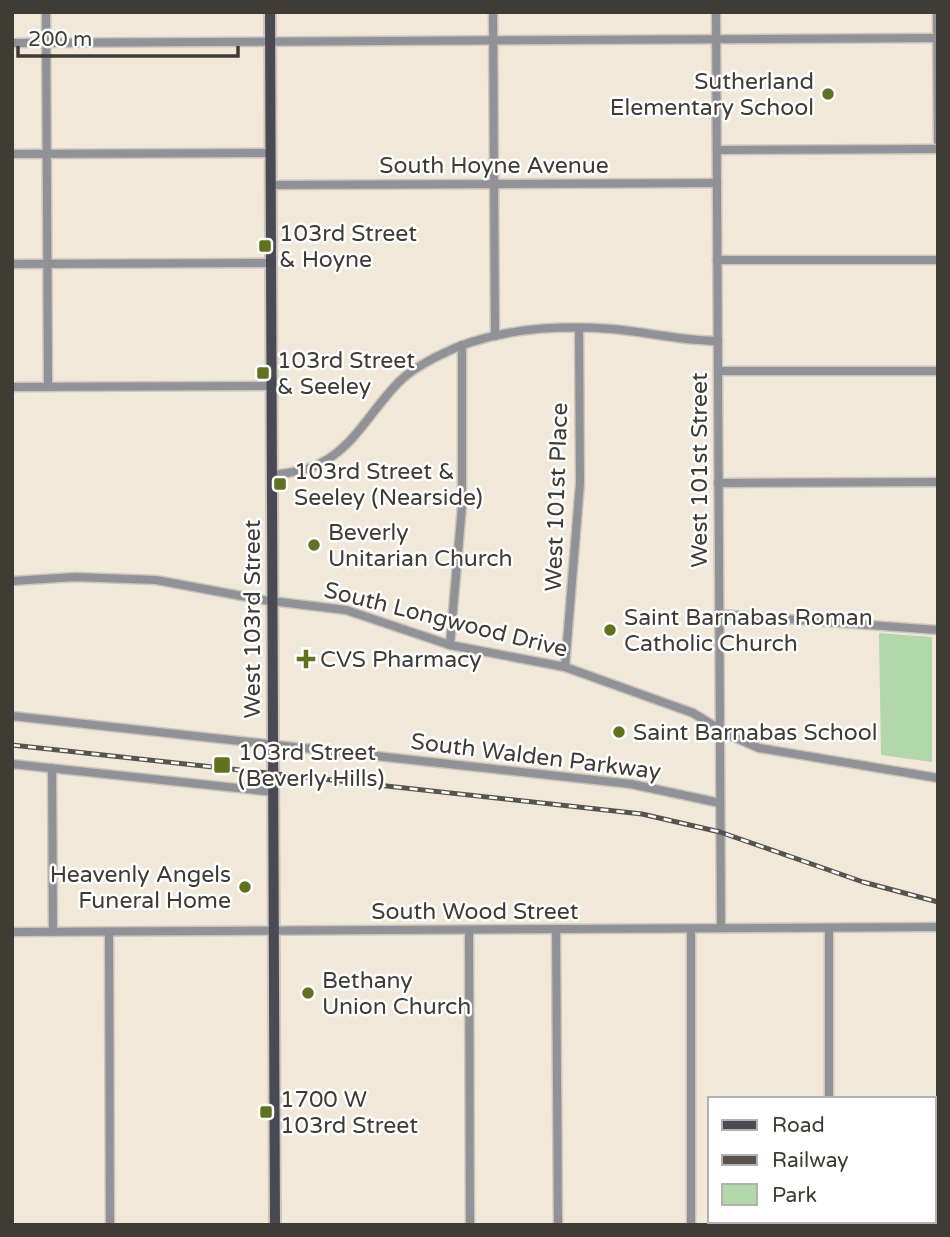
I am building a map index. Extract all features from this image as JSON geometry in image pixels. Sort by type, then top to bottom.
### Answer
[{"type":"main road","name":"West 103rd Street","points":[[270,12],[275,1225]]},
{"type":"street","points":[[46,12],[48,387]]},
{"type":"street","points":[[492,12],[495,336]]},
{"type":"street","name":"West 101st Street","points":[[716,12],[721,928]]},
{"type":"street","points":[[937,12],[938,141]]},
{"type":"street","points":[[12,43],[938,38]]},
{"type":"street","points":[[717,150],[938,149]]},
{"type":"street","points":[[12,154],[271,153]]},
{"type":"street","name":"South Hoyne Avenue","points":[[271,185],[717,183]]},
{"type":"street","points":[[717,260],[938,260]]},
{"type":"street","points":[[12,264],[271,263]]},
{"type":"street","points":[[272,475],[297,472],[318,465],[336,454],[353,438],[400,380],[421,365],[462,345],[495,336],[579,328],[637,332],[690,341],[718,341]]},
{"type":"street","name":"West 101st Place","points":[[565,667],[580,483],[579,328]]},
{"type":"street","points":[[450,645],[462,506],[462,345]]},
{"type":"street","points":[[718,371],[938,371]]},
{"type":"street","points":[[12,387],[272,386]]},
{"type":"street","points":[[718,483],[938,482]]},
{"type":"street","name":"South Longwood Drive","points":[[12,581],[75,577],[156,580],[273,601],[346,610],[450,645],[565,667],[693,713],[720,730],[760,748],[938,778]]},
{"type":"street","points":[[719,614],[938,630]]},
{"type":"street","name":"South Walden Parkway","points":[[12,716],[631,784],[720,803]]},
{"type":"street","points":[[12,764],[274,792]]},
{"type":"street","points":[[52,768],[53,932]]},
{"type":"street","name":"South Wood Street","points":[[12,932],[938,927]]},
{"type":"street","points":[[829,928],[829,1097]]},
{"type":"street","points":[[556,929],[558,1225]]},
{"type":"street","points":[[691,929],[691,1225]]},
{"type":"street","points":[[469,930],[470,1225]]},
{"type":"street","points":[[109,932],[110,1225]]},
{"type":"green space","points":[[879,633],[932,637],[932,762],[881,755]]},
{"type":"railway","points":[[12,745],[642,814],[720,832],[863,882],[938,902]]},
{"type":"place","name":"Sutherland Elementary School","points":[[828,94]]},
{"type":"place","name":"103rd Street & Hoyne","points":[[265,246]]},
{"type":"place","name":"103rd Street & Seeley","points":[[263,373]]},
{"type":"place","name":"103rd Street & Seeley (Nearside)","points":[[280,484]]},
{"type":"place","name":"Beverly Unitarian Church","points":[[314,545]]},
{"type":"place","name":"Saint Barnabas Roman Catholic Church","points":[[610,630]]},
{"type":"place","name":"CVS Pharmacy","points":[[306,659]]},
{"type":"place","name":"Saint Barnabas School","points":[[619,732]]},
{"type":"place","name":"103rd Street (Beverly Hills)","points":[[222,765]]},
{"type":"place","name":"Heavenly Angels Funeral Home","points":[[245,887]]},
{"type":"place","name":"Bethany Union Church","points":[[308,993]]},
{"type":"place","name":"1700 W 103rd Street","points":[[266,1112]]}]
